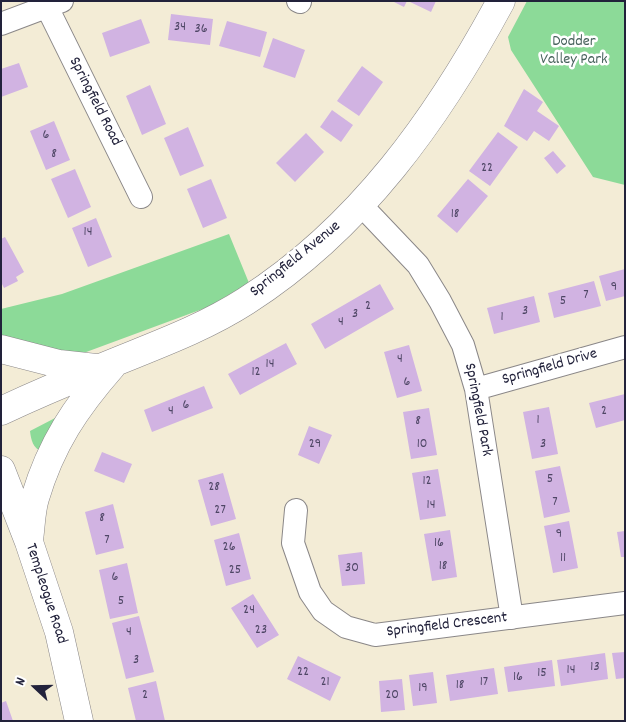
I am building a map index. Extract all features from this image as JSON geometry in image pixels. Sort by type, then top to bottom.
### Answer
[{"type":"main road","name":"Springfield Avenue","points":[[1,411],[205,323],[245,302],[288,271],[361,205],[408,150],[437,110],[501,1]]},
{"type":"main road","points":[[1,349],[59,364],[107,365]]},
{"type":"main road","points":[[29,542],[35,499],[66,426],[107,365]]},
{"type":"main road","name":"Templeogue Road","points":[[1,470],[29,542],[59,632],[79,721]]},
{"type":"street","name":"Springfield Road","points":[[1,24],[54,4],[142,197]]},
{"type":"street","name":"Springfield Park","points":[[361,205],[418,265],[440,301],[462,345],[476,389],[512,618]]},
{"type":"street","name":"Springfield Drive","points":[[476,389],[625,347]]},
{"type":"street","name":"Springfield Crescent","points":[[296,510],[293,543],[310,592],[323,611],[346,627],[375,635],[625,603]]},
{"type":"green space","name":"Dodder Valley Park","points":[[527,1],[625,1],[625,185],[593,177],[511,50],[508,37]]},
{"type":"green space","points":[[229,234],[249,283],[208,307],[70,358],[1,341],[1,309],[62,294]]},
{"type":"green space","points":[[57,417],[42,452],[33,443],[30,431]]},
{"type":"building","points":[[392,1],[407,1],[404,7]]},
{"type":"building","points":[[408,1],[436,1],[431,12]]},
{"type":"building","points":[[171,14],[213,19],[210,45],[168,40]]},
{"type":"building","points":[[141,19],[150,43],[110,57],[102,33]]},
{"type":"building","points":[[227,21],[267,32],[260,57],[219,46]]},
{"type":"building","points":[[273,38],[305,50],[295,78],[263,67]]},
{"type":"building","points":[[19,63],[28,87],[1,97],[1,69]]},
{"type":"building","points":[[362,66],[383,82],[359,116],[337,101]]},
{"type":"building","points":[[150,85],[166,124],[142,135],[126,96]]},
{"type":"building","points":[[524,89],[543,102],[537,111],[559,126],[549,141],[534,131],[527,141],[504,126]]},
{"type":"building","points":[[332,110],[353,125],[341,142],[320,127]]},
{"type":"building","points":[[54,121],[70,160],[46,170],[30,131]]},
{"type":"building","points":[[188,127],[204,166],[180,176],[164,138]]},
{"type":"building","points":[[498,132],[518,147],[490,186],[469,171]]},
{"type":"building","points":[[306,133],[324,152],[295,182],[276,163]]},
{"type":"building","points":[[553,151],[566,166],[557,174],[544,158]]},
{"type":"building","points":[[75,169],[91,207],[68,218],[51,179]]},
{"type":"building","points":[[211,179],[227,218],[203,228],[187,189]]},
{"type":"building","points":[[468,179],[488,196],[457,233],[437,216]]},
{"type":"building","points":[[96,218],[112,257],[88,267],[72,228]]},
{"type":"building","points":[[5,237],[24,272],[16,277],[18,281],[4,288],[1,282],[1,239]]},
{"type":"building","points":[[625,269],[625,296],[606,301],[599,276]]},
{"type":"building","points":[[594,281],[601,306],[554,318],[548,293]]},
{"type":"building","points":[[380,284],[394,309],[325,349],[311,324]]},
{"type":"building","points":[[534,296],[540,322],[494,334],[487,308]]},
{"type":"building","points":[[286,343],[297,364],[240,395],[228,374]]},
{"type":"building","points":[[409,345],[422,391],[397,398],[384,352]]},
{"type":"building","points":[[204,386],[213,408],[152,432],[144,410]]},
{"type":"building","points":[[625,394],[625,420],[596,428],[589,403]]},
{"type":"building","points":[[549,407],[558,454],[532,459],[523,412]]},
{"type":"building","points":[[429,408],[437,455],[411,459],[403,412]]},
{"type":"building","points":[[309,426],[332,435],[319,464],[298,455]]},
{"type":"building","points":[[102,452],[132,464],[124,483],[94,471]]},
{"type":"building","points":[[560,466],[570,512],[544,518],[535,471]]},
{"type":"building","points":[[438,469],[446,516],[420,520],[412,473]]},
{"type":"building","points":[[223,473],[236,519],[211,526],[198,480]]},
{"type":"building","points":[[113,504],[124,548],[96,555],[85,512]]},
{"type":"building","points":[[569,521],[578,568],[553,573],[544,526]]},
{"type":"building","points":[[450,530],[457,577],[432,581],[424,534]]},
{"type":"building","points":[[625,531],[625,557],[621,557],[617,532]]},
{"type":"building","points":[[239,533],[251,579],[226,586],[214,540]]},
{"type":"building","points":[[362,552],[365,584],[342,586],[338,555]]},
{"type":"building","points":[[127,563],[138,613],[110,619],[99,570]]},
{"type":"building","points":[[253,594],[279,635],[257,648],[231,608]]},
{"type":"building","points":[[139,616],[154,672],[126,679],[112,623]]},
{"type":"building","points":[[625,652],[625,678],[616,679],[612,653]]},
{"type":"building","points":[[605,653],[608,679],[561,686],[557,660]]},
{"type":"building","points":[[298,656],[341,677],[330,701],[287,679]]},
{"type":"building","points":[[552,660],[555,686],[508,692],[504,667]]},
{"type":"building","points":[[494,668],[498,694],[450,701],[446,675]]},
{"type":"building","points":[[433,672],[437,703],[413,706],[409,675]]},
{"type":"building","points":[[402,679],[405,710],[381,712],[379,681]]},
{"type":"building","points":[[156,681],[165,721],[136,721],[128,688]]},
{"type":"building","points":[[6,701],[13,721],[1,721],[1,703]]}]
